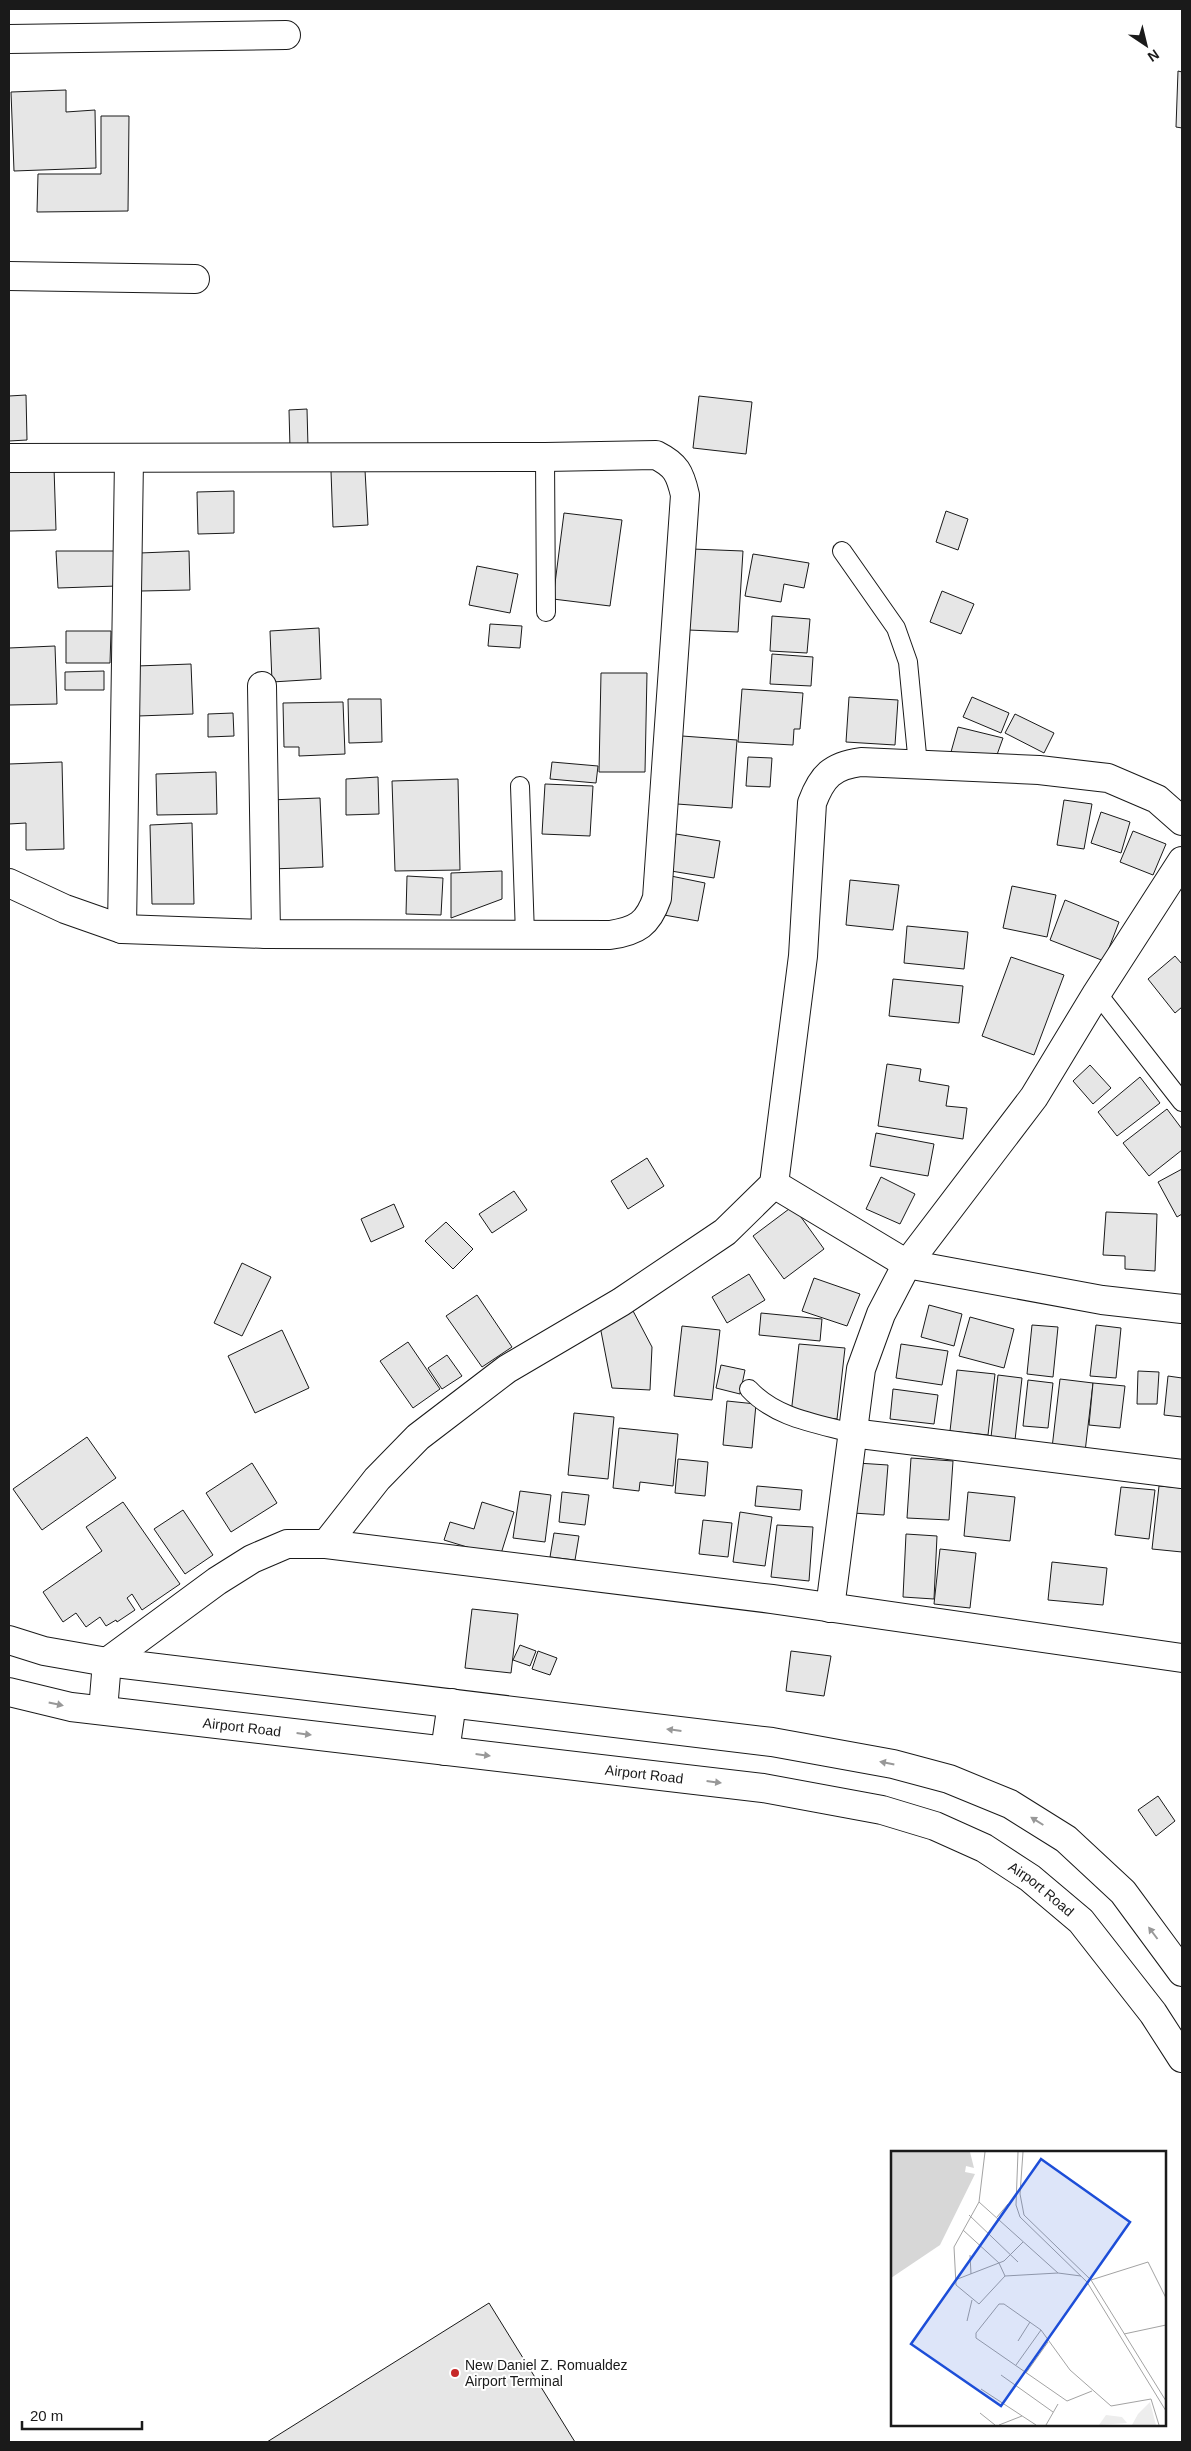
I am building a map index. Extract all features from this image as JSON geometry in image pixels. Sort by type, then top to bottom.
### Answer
[{"type":"street","points":[[9,40],[286,35]]},
{"type":"street","points":[[9,276],[195,279]]},
{"type":"street","points":[[9,458],[545,457],[656,454],[670,462],[681,477],[685,495],[657,898],[652,914],[641,925],[627,933],[610,935],[266,934],[122,929],[65,909],[9,883]]},
{"type":"street","points":[[122,929],[129,459]]},
{"type":"street","points":[[262,686],[266,934]]},
{"type":"street","points":[[326,1544],[377,1479],[418,1437],[507,1369],[621,1302],[718,1237],[774,1184],[803,956],[812,804],[818,787],[829,773],[843,764],[861,762],[1039,770],[1108,778],[1157,799],[1182,822]]},
{"type":"street","points":[[830,1608],[861,1369],[880,1314],[908,1264],[1034,1097],[1097,993],[1182,862]]},
{"type":"street","points":[[774,1184],[908,1264],[1102,1300],[1182,1309]]},
{"type":"street","points":[[852,1433],[1182,1474]]},
{"type":"street","points":[[106,1662],[217,1581],[252,1559],[288,1544],[326,1544],[830,1608],[1182,1658]]},
{"type":"street","points":[[9,1640],[44,1651],[106,1662],[772,1742],[893,1764],[949,1779],[1010,1804],[1066,1839],[1123,1892],[1182,1972]]},
{"type":"street","points":[[103,1710],[106,1662]]},
{"type":"street","name":"Airport Road","points":[[9,1692],[72,1707],[763,1788],[882,1810],[935,1826],[984,1848],[1030,1878],[1081,1921],[1153,2013],[1182,2058]]},
{"type":"street","points":[[445,1751],[452,1704]]},
{"type":"lane","points":[[545,457],[546,612]]},
{"type":"lane","points":[[842,551],[896,628],[908,662],[918,765]]},
{"type":"lane","points":[[520,786],[525,935]]},
{"type":"lane","points":[[1097,993],[1182,1102]]},
{"type":"lane","points":[[749,1389],[758,1399],[780,1413],[852,1433]]},
{"type":"building","points":[[1178,71],[1182,72],[1182,128],[1176,127]]},
{"type":"building","points":[[66,90],[66,112],[95,110],[96,168],[14,171],[11,92]]},
{"type":"building","points":[[101,116],[129,116],[128,211],[37,212],[38,174],[101,174]]},
{"type":"building","points":[[26,395],[27,440],[9,441],[9,396]]},
{"type":"building","points":[[699,396],[752,402],[746,454],[693,448]]},
{"type":"building","points":[[307,409],[308,447],[290,448],[289,410]]},
{"type":"building","points":[[54,467],[56,530],[9,531],[9,468]]},
{"type":"building","points":[[365,470],[368,525],[333,527],[331,471]]},
{"type":"building","points":[[234,491],[234,533],[198,534],[197,492]]},
{"type":"building","points":[[946,511],[968,519],[958,550],[936,542]]},
{"type":"building","points":[[564,513],[622,520],[610,606],[553,599]]},
{"type":"building","points":[[692,549],[743,551],[738,632],[688,630]]},
{"type":"building","points":[[56,551],[116,551],[117,586],[58,588]]},
{"type":"building","points":[[189,551],[190,590],[141,591],[140,553]]},
{"type":"building","points":[[753,554],[809,563],[804,588],[784,584],[781,602],[745,596]]},
{"type":"building","points":[[477,566],[518,574],[510,613],[469,605]]},
{"type":"building","points":[[942,591],[974,604],[961,634],[930,622]]},
{"type":"building","points":[[772,616],[810,619],[807,653],[770,651]]},
{"type":"building","points":[[490,624],[522,626],[520,648],[488,646]]},
{"type":"building","points":[[319,628],[321,679],[272,682],[270,631]]},
{"type":"building","points":[[66,631],[111,631],[110,663],[66,663]]},
{"type":"building","points":[[55,646],[57,704],[9,705],[9,648]]},
{"type":"building","points":[[772,654],[813,657],[811,686],[770,684]]},
{"type":"building","points":[[191,664],[193,714],[138,716],[137,666]]},
{"type":"building","points":[[104,671],[104,690],[65,690],[65,672]]},
{"type":"building","points":[[601,673],[647,673],[645,772],[599,772]]},
{"type":"building","points":[[742,689],[803,693],[800,729],[794,729],[793,745],[738,742]]},
{"type":"building","points":[[849,697],[898,700],[895,745],[846,742]]},
{"type":"building","points":[[972,697],[1009,713],[1001,733],[963,717]]},
{"type":"building","points":[[348,699],[381,699],[382,742],[349,743]]},
{"type":"building","points":[[343,702],[345,754],[299,756],[299,747],[284,747],[283,703]]},
{"type":"building","points":[[233,713],[234,736],[208,737],[208,714]]},
{"type":"building","points":[[1015,714],[1054,733],[1044,753],[1005,733]]},
{"type":"building","points":[[958,727],[1003,738],[994,763],[951,752]]},
{"type":"building","points":[[682,736],[737,740],[732,808],[677,804]]},
{"type":"building","points":[[748,757],[772,758],[770,787],[746,786]]},
{"type":"building","points":[[62,762],[64,849],[26,850],[26,823],[9,824],[9,764]]},
{"type":"building","points":[[552,762],[598,766],[596,783],[550,779]]},
{"type":"building","points":[[216,772],[217,814],[157,815],[156,774]]},
{"type":"building","points":[[378,777],[379,814],[346,815],[346,779]]},
{"type":"building","points":[[458,779],[460,870],[395,871],[392,781]]},
{"type":"building","points":[[545,784],[593,786],[590,836],[542,834]]},
{"type":"building","points":[[320,798],[323,867],[272,869],[269,800]]},
{"type":"building","points":[[1064,800],[1092,804],[1084,849],[1057,845]]},
{"type":"building","points":[[1101,812],[1130,822],[1121,853],[1091,843]]},
{"type":"building","points":[[192,823],[194,904],[152,904],[150,825]]},
{"type":"building","points":[[1133,831],[1166,844],[1153,875],[1120,862]]},
{"type":"building","points":[[676,834],[720,841],[714,878],[671,871]]},
{"type":"building","points":[[502,871],[502,899],[451,918],[451,873]]},
{"type":"building","points":[[407,876],[443,878],[441,915],[406,914]]},
{"type":"building","points":[[671,876],[705,883],[698,921],[664,915]]},
{"type":"building","points":[[850,880],[899,885],[893,930],[846,925]]},
{"type":"building","points":[[1012,886],[1056,895],[1047,937],[1003,928]]},
{"type":"building","points":[[1065,900],[1119,922],[1104,961],[1050,940]]},
{"type":"building","points":[[907,926],[968,932],[964,969],[904,963]]},
{"type":"building","points":[[1175,956],[1182,964],[1182,1007],[1175,1013],[1148,979]]},
{"type":"building","points":[[1011,957],[1064,975],[1034,1055],[982,1036]]},
{"type":"building","points":[[893,979],[963,986],[959,1023],[889,1016]]},
{"type":"building","points":[[887,1064],[921,1069],[919,1081],[949,1086],[946,1106],[967,1108],[963,1139],[878,1126]]},
{"type":"building","points":[[1090,1065],[1111,1088],[1093,1104],[1073,1081]]},
{"type":"building","points":[[1140,1077],[1160,1103],[1117,1136],[1098,1112]]},
{"type":"building","points":[[1167,1109],[1182,1129],[1182,1150],[1149,1176],[1123,1143]]},
{"type":"building","points":[[876,1133],[934,1144],[928,1176],[870,1166]]},
{"type":"building","points":[[647,1158],[664,1186],[628,1209],[611,1181]]},
{"type":"building","points":[[1182,1169],[1182,1214],[1177,1217],[1158,1182]]},
{"type":"building","points":[[881,1177],[915,1194],[900,1224],[866,1209]]},
{"type":"building","points":[[514,1191],[527,1210],[492,1233],[479,1214]]},
{"type":"building","points":[[394,1204],[404,1227],[371,1242],[361,1219]]},
{"type":"building","points":[[793,1206],[824,1249],[784,1279],[753,1236]]},
{"type":"building","points":[[1106,1212],[1157,1214],[1155,1271],[1125,1269],[1125,1256],[1103,1255]]},
{"type":"building","points":[[446,1222],[473,1249],[453,1269],[425,1241]]},
{"type":"building","points":[[242,1263],[271,1277],[242,1336],[214,1323]]},
{"type":"building","points":[[749,1274],[765,1300],[727,1323],[712,1297]]},
{"type":"building","points":[[814,1278],[860,1294],[847,1326],[802,1311]]},
{"type":"building","points":[[477,1295],[512,1347],[482,1367],[446,1316]]},
{"type":"building","points":[[929,1305],[962,1314],[954,1346],[921,1337]]},
{"type":"building","points":[[632,1309],[652,1347],[650,1390],[612,1388],[600,1326]]},
{"type":"building","points":[[761,1313],[822,1319],[820,1341],[759,1335]]},
{"type":"building","points":[[970,1317],[1014,1329],[1004,1368],[959,1356]]},
{"type":"building","points":[[1032,1325],[1058,1327],[1053,1377],[1027,1374]]},
{"type":"building","points":[[1096,1325],[1121,1328],[1116,1378],[1090,1376]]},
{"type":"building","points":[[682,1326],[720,1330],[712,1400],[674,1396]]},
{"type":"building","points":[[282,1330],[309,1388],[255,1413],[228,1356]]},
{"type":"building","points":[[408,1342],[440,1389],[413,1408],[380,1361]]},
{"type":"building","points":[[799,1344],[845,1348],[837,1419],[791,1414]]},
{"type":"building","points":[[901,1344],[948,1351],[942,1385],[896,1378]]},
{"type":"building","points":[[447,1355],[462,1376],[442,1389],[428,1368]]},
{"type":"building","points":[[721,1365],[745,1370],[740,1394],[716,1388]]},
{"type":"building","points":[[957,1370],[995,1374],[988,1435],[950,1431]]},
{"type":"building","points":[[1138,1371],[1159,1372],[1157,1404],[1137,1404]]},
{"type":"building","points":[[998,1375],[1022,1378],[1014,1449],[990,1446]]},
{"type":"building","points":[[1168,1376],[1182,1378],[1182,1417],[1164,1415]]},
{"type":"building","points":[[1060,1379],[1093,1383],[1085,1452],[1052,1448]]},
{"type":"building","points":[[1028,1380],[1053,1383],[1048,1428],[1023,1426]]},
{"type":"building","points":[[1093,1383],[1125,1386],[1120,1428],[1089,1425]]},
{"type":"building","points":[[893,1389],[938,1395],[934,1424],[890,1419]]},
{"type":"building","points":[[727,1401],[756,1404],[752,1448],[723,1445]]},
{"type":"building","points":[[574,1413],[614,1417],[608,1479],[568,1475]]},
{"type":"building","points":[[619,1428],[678,1434],[673,1486],[640,1482],[639,1491],[613,1488]]},
{"type":"building","points":[[87,1437],[116,1478],[42,1530],[13,1489]]},
{"type":"building","points":[[911,1458],[953,1461],[949,1520],[907,1518]]},
{"type":"building","points":[[678,1459],[708,1462],[705,1496],[675,1493]]},
{"type":"building","points":[[252,1463],[277,1503],[231,1532],[206,1493]]},
{"type":"building","points":[[857,1463],[888,1465],[884,1515],[853,1513]]},
{"type":"building","points":[[757,1486],[802,1490],[800,1510],[755,1506]]},
{"type":"building","points":[[1159,1486],[1182,1488],[1182,1552],[1152,1549]]},
{"type":"building","points":[[1121,1487],[1155,1490],[1149,1539],[1115,1535]]},
{"type":"building","points":[[520,1491],[551,1495],[545,1542],[513,1538]]},
{"type":"building","points":[[562,1492],[589,1495],[585,1525],[559,1522]]},
{"type":"building","points":[[968,1492],[1015,1497],[1010,1541],[964,1536]]},
{"type":"building","points":[[123,1502],[180,1584],[142,1610],[132,1594],[127,1598],[135,1610],[117,1622],[116,1620],[106,1626],[100,1617],[86,1627],[76,1613],[63,1622],[43,1592],[102,1551],[86,1527]]},
{"type":"building","points":[[482,1502],[514,1512],[500,1557],[444,1540],[450,1522],[474,1529]]},
{"type":"building","points":[[183,1510],[213,1555],[185,1574],[154,1529]]},
{"type":"building","points":[[740,1512],[772,1517],[765,1566],[733,1562]]},
{"type":"building","points":[[703,1520],[732,1523],[728,1557],[699,1554]]},
{"type":"building","points":[[777,1525],[813,1527],[809,1581],[771,1577]]},
{"type":"building","points":[[554,1533],[579,1536],[575,1560],[550,1557]]},
{"type":"building","points":[[906,1534],[937,1536],[934,1599],[903,1597]]},
{"type":"building","points":[[940,1549],[976,1553],[970,1608],[934,1604]]},
{"type":"building","points":[[1052,1562],[1107,1568],[1103,1605],[1048,1600]]},
{"type":"building","points":[[472,1609],[518,1614],[511,1673],[465,1668]]},
{"type":"building","points":[[520,1645],[536,1651],[530,1666],[513,1660]]},
{"type":"building","points":[[538,1651],[557,1658],[550,1675],[532,1669]]},
{"type":"building","points":[[791,1651],[831,1656],[824,1696],[786,1691]]},
{"type":"building","points":[[1158,1796],[1175,1821],[1156,1836],[1138,1810]]},
{"type":"building","name":"New Daniel Z. Romualdez Airport Terminal","points":[[489,2303],[575,2442],[267,2442]]},
{"type":"place","name":"New Daniel Z. Romualdez Airport Terminal","points":[[455,2373]]}]
